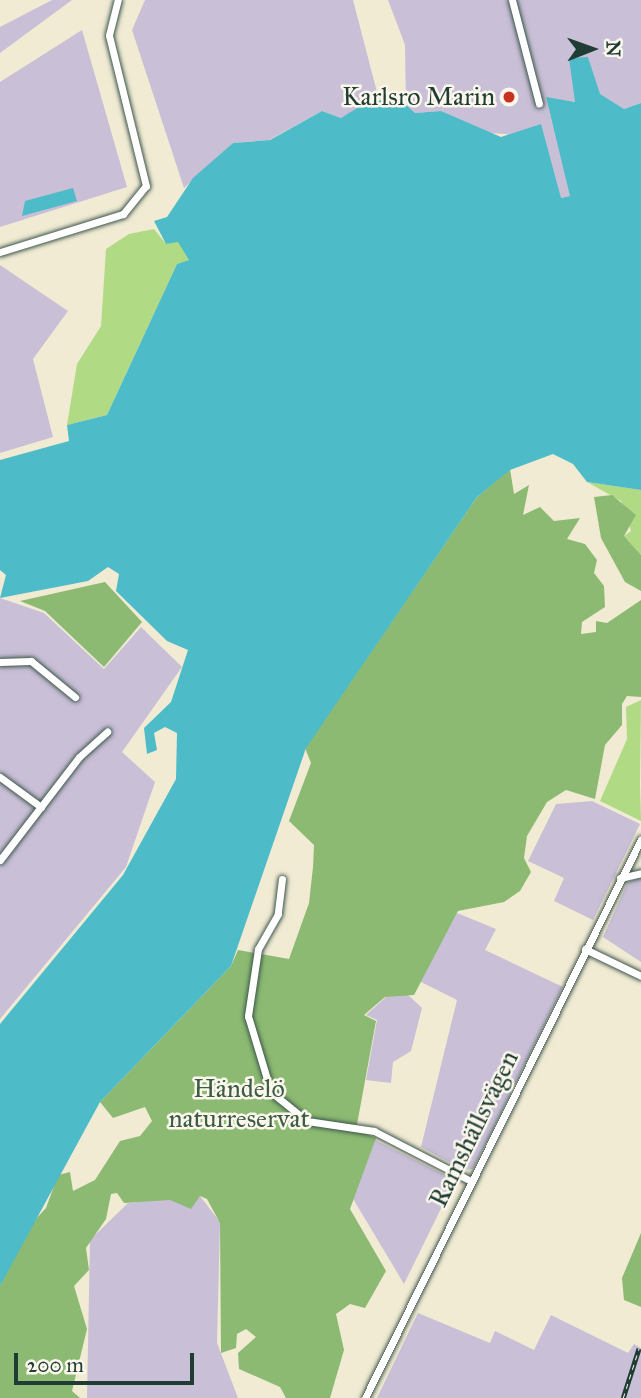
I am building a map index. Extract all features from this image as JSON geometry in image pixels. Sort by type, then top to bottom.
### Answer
[{"type":"street","points":[[0,252],[123,214],[146,186],[146,163],[109,36],[118,0]]},
{"type":"street","points":[[512,0],[539,104]]},
{"type":"street","points":[[0,662],[31,661],[75,697]]},
{"type":"street","points":[[0,860],[41,807],[107,732]]},
{"type":"street","points":[[0,777],[41,807]]},
{"type":"street","name":"Ramshällsvägen","points":[[365,1398],[641,839]]},
{"type":"street","points":[[620,878],[641,873]]},
{"type":"street","points":[[282,879],[278,914],[258,949],[248,1016],[271,1093],[307,1121],[374,1131],[471,1181]]},
{"type":"street","points":[[585,949],[641,976]]},
{"type":"shaded area","points":[[52,0],[72,0],[0,53],[0,27]]},
{"type":"shaded area","points":[[145,0],[353,0],[379,100],[341,118],[322,111],[269,140],[233,143],[184,188],[132,30]]},
{"type":"shaded area","points":[[388,0],[641,0],[641,103],[624,109],[599,94],[588,57],[576,102],[546,98],[571,196],[561,198],[507,134],[486,133],[441,111],[415,113],[406,107],[405,45]]},
{"type":"shaded area","points":[[82,30],[127,187],[0,227],[0,82]]},
{"type":"shaded area","points":[[0,265],[68,311],[33,359],[53,437],[0,453]]},
{"type":"shaded area","points":[[0,598],[44,613],[104,669],[141,627],[182,667],[122,752],[155,782],[126,867],[0,1019]]},
{"type":"shaded area","points":[[592,801],[640,824],[593,920],[554,901],[564,878],[528,861],[556,804]]},
{"type":"shaded area","points":[[641,877],[641,962],[603,937],[628,882]]},
{"type":"shaded area","points":[[457,913],[496,929],[485,950],[563,987],[473,1169],[464,1170],[421,1147],[457,1000],[419,981]]},
{"type":"shaded area","points":[[405,992],[422,1008],[411,1051],[393,1062],[391,1083],[366,1080],[377,1020],[366,1015],[386,997]]},
{"type":"shaded area","points":[[371,1138],[455,1180],[404,1284],[352,1197]]},
{"type":"shaded area","points":[[200,1196],[220,1222],[217,1343],[238,1398],[87,1398],[90,1240],[128,1203]]},
{"type":"shaded area","points":[[418,1313],[490,1343],[495,1331],[534,1350],[551,1315],[628,1353],[634,1344],[641,1348],[641,1398],[377,1398]]},
{"type":"green space","points":[[154,229],[166,244],[178,241],[190,260],[177,264],[107,415],[67,425],[77,364],[101,326],[106,249],[129,234]]},
{"type":"green space","name":"Händelö naturreservat","points":[[510,469],[514,494],[529,485],[523,515],[540,507],[554,521],[580,518],[567,539],[585,544],[597,560],[594,573],[604,586],[605,607],[582,622],[581,634],[596,632],[596,621],[607,623],[641,600],[641,697],[627,696],[622,704],[622,725],[605,745],[595,799],[566,790],[547,802],[527,836],[524,858],[531,872],[520,891],[504,902],[458,911],[414,995],[385,997],[364,1015],[376,1021],[356,1130],[376,1138],[350,1209],[386,1271],[365,1308],[350,1304],[336,1314],[344,1350],[330,1398],[286,1398],[280,1387],[239,1369],[238,1353],[256,1337],[246,1329],[237,1334],[236,1348],[221,1353],[220,1223],[207,1199],[200,1196],[191,1209],[170,1200],[124,1203],[117,1193],[111,1194],[106,1219],[86,1248],[89,1270],[74,1286],[87,1329],[72,1391],[80,1398],[0,1398],[0,1286],[24,1232],[46,1208],[58,1175],[70,1172],[73,1191],[95,1180],[120,1141],[140,1136],[152,1121],[145,1107],[113,1118],[100,1102],[231,966],[238,950],[289,959],[309,903],[313,867],[314,845],[289,821],[311,763],[305,748],[477,497]]},
{"type":"green space","points":[[587,482],[641,490],[641,555],[624,536],[631,531],[621,501]]},
{"type":"green space","points":[[612,495],[636,515],[624,536],[641,555],[641,591],[625,582],[601,538],[594,497]]},
{"type":"green space","points":[[105,582],[142,622],[104,667],[45,611],[20,601]]},
{"type":"green space","points":[[641,700],[641,821],[600,801],[627,739],[626,707]]},
{"type":"green space","points":[[641,1233],[641,1307],[624,1300],[622,1278]]},
{"type":"water","points":[[588,57],[600,94],[624,109],[641,103],[641,490],[587,482],[573,464],[553,454],[510,470],[477,497],[306,748],[231,966],[100,1102],[0,1286],[0,1024],[123,875],[176,779],[177,733],[165,727],[154,733],[157,750],[147,754],[144,728],[171,702],[188,650],[167,641],[116,591],[119,574],[108,567],[88,581],[0,598],[6,575],[0,570],[0,460],[69,441],[67,425],[107,415],[177,264],[189,260],[178,242],[166,244],[154,221],[167,217],[193,178],[233,143],[270,140],[322,111],[341,118],[367,102],[398,98],[415,113],[441,111],[501,137],[541,124],[561,198],[570,196],[546,97],[575,102],[569,58]]},
{"type":"water","points":[[73,188],[77,201],[22,216],[25,201]]},
{"type":"railway","points":[[623,1398],[639,1348]]},
{"type":"place","name":"Karlsro Marin","points":[[509,97]]}]
